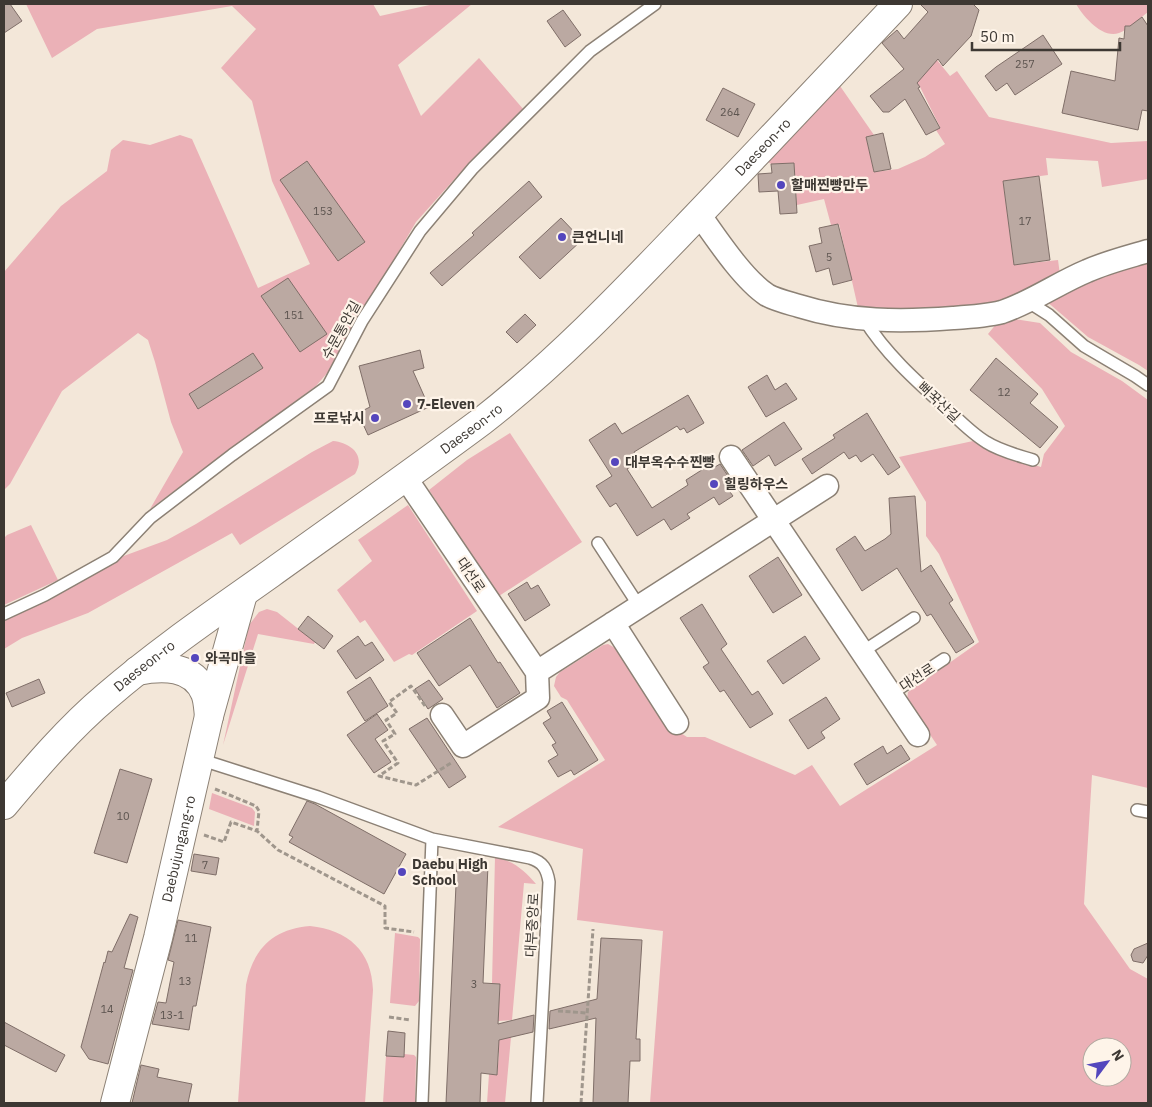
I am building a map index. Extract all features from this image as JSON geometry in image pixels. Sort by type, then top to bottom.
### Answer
[{"type":"street","name":"Daeseon-ro","points":[[4,805],[31,772],[66,736],[106,697],[137,671],[190,630],[243,594],[517,394],[563,354],[699,214],[889,6]]},
{"type":"street","points":[[699,214],[751,281],[767,295],[812,310],[864,319],[913,321],[977,316],[1001,312],[1028,301],[1086,271],[1148,251]]},
{"type":"street","name":"대선로","points":[[731,458],[918,735]]},
{"type":"street","name":"대선로","points":[[405,477],[538,672]]},
{"type":"street","points":[[443,717],[463,746],[538,698],[538,672],[827,486]]},
{"type":"street","name":"Daebujungang-ro","points":[[115,1103],[154,956],[209,716],[243,594]]},
{"type":"street","points":[[613,623],[677,723]]},
{"type":"street","points":[[137,671],[159,667],[176,669],[190,676],[206,694],[209,716]]},
{"type":"lane","name":"수문통안길","points":[[4,614],[45,595],[113,556],[150,518],[232,455],[328,386],[362,321],[420,231],[473,168],[590,51],[655,4]]},
{"type":"lane","points":[[1028,301],[1049,315],[1084,346],[1136,376],[1148,386]]},
{"type":"lane","name":"뻐꾹산길","points":[[864,319],[874,334],[895,358],[974,434],[988,444],[1033,460]]},
{"type":"lane","points":[[598,543],[639,606]]},
{"type":"lane","points":[[862,652],[914,618]]},
{"type":"lane","name":"대선로","points":[[891,694],[944,659]]},
{"type":"lane","name":"대부중앙로","points":[[199,759],[318,797],[432,839],[530,858],[538,860],[544,866],[549,882],[537,1103]]},
{"type":"lane","points":[[422,1103],[432,839]]},
{"type":"path","points":[[443,717],[436,724],[411,686],[389,702],[397,713],[386,720],[395,734],[383,741],[398,763],[379,776],[416,785],[467,752],[463,746]]},
{"type":"path","points":[[207,786],[256,806],[259,812],[258,831]]},
{"type":"path","points":[[196,833],[224,842],[231,822],[258,831],[278,850],[385,906],[384,928],[428,934]]},
{"type":"path","points":[[581,1103],[593,929]]},
{"type":"path","points":[[542,1011],[587,1013]]},
{"type":"path","points":[[389,1017],[425,1022]]},
{"type":"shaded area","points":[[26,4],[373,4],[380,16],[434,4],[472,4],[398,65],[421,116],[479,58],[524,110],[468,164],[416,222],[328,372],[316,386],[150,509],[183,452],[171,422],[148,340],[138,333],[62,391],[10,484],[4,490],[4,272],[61,206],[107,171],[111,150],[123,140],[150,145],[180,135],[192,139],[258,288],[310,264],[272,181],[252,101],[221,68],[256,29],[232,6],[97,29],[52,58]]},
{"type":"shaded area","points":[[1076,4],[1148,4],[1148,12],[1126,29],[1113,34],[1100,30],[1083,14]]},
{"type":"shaded area","points":[[937,60],[950,76],[957,71],[989,117],[1111,143],[1148,141],[1148,179],[1102,187],[1098,161],[1046,158],[1048,175],[1003,181],[1014,265],[1058,260],[1060,275],[1003,304],[859,312],[839,224],[831,225],[824,199],[797,205],[794,163],[771,164],[768,162],[840,86],[874,135],[866,137],[874,172],[898,169],[925,157],[945,144],[936,130],[940,127],[915,80]]},
{"type":"shaded area","points":[[1148,256],[1148,371],[1088,337],[1045,300]]},
{"type":"shaded area","points":[[1014,319],[1040,323],[1071,352],[1122,381],[1148,400],[1148,788],[1092,775],[1084,904],[1130,969],[1148,979],[1148,1103],[650,1103],[663,931],[577,920],[583,849],[498,827],[605,760],[567,700],[561,697],[554,686],[556,677],[560,672],[603,645],[608,644],[617,649],[665,723],[687,737],[705,737],[795,775],[812,765],[840,806],[937,745],[907,700],[908,692],[979,642],[939,554],[926,536],[926,502],[899,457],[973,441],[987,450],[1041,467],[1044,454],[1065,426],[1042,389],[988,334],[997,323]]},
{"type":"shaded area","points":[[510,433],[582,542],[499,596],[429,490],[467,460]]},
{"type":"shaded area","points":[[333,441],[346,444],[355,451],[359,462],[355,474],[240,545],[232,533],[88,613],[22,638],[4,649],[4,619],[110,565],[121,557],[167,540]]},
{"type":"shaded area","points":[[408,505],[477,611],[412,655],[409,654],[394,662],[365,620],[360,623],[337,590],[372,561],[358,540]]},
{"type":"shaded area","points":[[31,525],[58,580],[4,605],[4,538]]},
{"type":"shaded area","points":[[267,609],[277,612],[315,642],[314,644],[258,634],[223,745],[249,625],[259,612]]},
{"type":"shaded area","points":[[212,793],[252,808],[255,812],[254,826],[209,809]]},
{"type":"shaded area","points":[[495,857],[518,867],[536,884],[524,883],[512,1020],[498,1021],[500,984],[492,983]]},
{"type":"shaded area","points":[[310,926],[336,932],[355,945],[363,954],[372,976],[373,990],[365,1103],[238,1103],[246,985],[249,972],[260,951],[275,936],[285,931]]},
{"type":"shaded area","points":[[395,933],[420,939],[419,1001],[415,1006],[390,1003]]},
{"type":"shaded area","points":[[511,1037],[505,1103],[487,1103],[489,1074],[497,1075],[499,1053],[490,1038]]},
{"type":"shaded area","points":[[404,1054],[416,1057],[415,1103],[383,1103],[386,1056],[403,1057]]},
{"type":"building","points":[[4,4],[10,4],[22,21],[4,33]]},
{"type":"building","points":[[920,4],[973,4],[979,10],[971,36],[943,66],[938,59],[917,83],[940,128],[926,135],[905,99],[889,112],[883,112],[870,96],[904,69],[882,43],[897,30],[904,39],[928,12]]},
{"type":"building","points":[[563,10],[581,35],[565,47],[547,21]]},
{"type":"building","points":[[1142,17],[1148,26],[1148,111],[1142,110],[1138,130],[1062,113],[1071,71],[1115,81],[1119,38],[1124,39],[1125,26],[1130,26]]},
{"type":"building","points":[[1043,35],[1062,64],[1015,95],[1007,83],[996,91],[985,76]]},
{"type":"building","points":[[723,88],[755,104],[738,137],[706,120]]},
{"type":"building","points":[[883,133],[891,169],[874,172],[866,137]]},
{"type":"building","points":[[307,161],[365,242],[338,261],[280,180]]},
{"type":"building","points":[[794,163],[797,213],[780,214],[778,191],[759,192],[758,174],[772,173],[771,164]]},
{"type":"building","points":[[1039,176],[1050,260],[1014,265],[1003,181]]},
{"type":"building","points":[[529,181],[542,197],[442,286],[430,273],[474,235],[472,233]]},
{"type":"building","points":[[561,218],[582,240],[540,279],[519,257]]},
{"type":"building","points":[[838,224],[852,280],[833,285],[829,268],[816,272],[809,246],[822,243],[819,228]]},
{"type":"building","points":[[288,278],[327,334],[300,352],[261,296]]},
{"type":"building","points":[[525,314],[536,325],[517,343],[506,332]]},
{"type":"building","points":[[420,350],[424,368],[413,371],[429,407],[368,435],[358,413],[370,407],[359,366]]},
{"type":"building","points":[[253,353],[263,368],[198,409],[189,394]]},
{"type":"building","points":[[996,358],[1038,394],[1030,403],[1058,427],[1040,448],[970,390]]},
{"type":"building","points":[[767,375],[775,390],[786,383],[797,399],[766,417],[748,387]]},
{"type":"building","points":[[688,395],[704,423],[687,433],[684,428],[680,430],[677,426],[634,452],[639,461],[627,469],[652,508],[688,485],[686,480],[708,466],[710,470],[720,464],[736,488],[730,492],[733,496],[719,505],[714,497],[687,514],[690,518],[671,530],[664,519],[637,536],[616,503],[610,507],[596,486],[612,476],[589,440],[615,423],[622,434]]},
{"type":"building","points":[[867,413],[900,467],[888,475],[873,454],[861,462],[856,455],[849,459],[844,452],[812,474],[802,459],[835,438],[833,435]]},
{"type":"building","points":[[784,422],[802,449],[775,466],[769,455],[753,466],[742,450]]},
{"type":"building","points":[[915,496],[921,572],[931,565],[953,600],[949,603],[974,642],[956,653],[931,614],[927,616],[897,568],[862,591],[836,549],[855,536],[865,551],[885,539],[891,534],[889,498]]},
{"type":"building","points":[[778,557],[802,595],[773,613],[749,576]]},
{"type":"building","points":[[527,582],[531,589],[538,585],[550,605],[525,621],[508,594]]},
{"type":"building","points":[[702,604],[727,644],[721,649],[752,695],[758,691],[773,714],[750,728],[724,690],[720,692],[703,667],[709,663],[680,618]]},
{"type":"building","points":[[308,616],[333,636],[324,649],[298,629]]},
{"type":"building","points":[[470,618],[498,663],[500,662],[520,693],[497,708],[470,665],[439,686],[417,653]]},
{"type":"building","points":[[358,636],[365,646],[372,642],[384,660],[356,679],[337,651]]},
{"type":"building","points":[[805,636],[820,659],[783,684],[767,661]]},
{"type":"building","points":[[370,677],[388,706],[365,721],[347,692]]},
{"type":"building","points":[[39,679],[45,693],[12,707],[6,693]]},
{"type":"building","points":[[429,680],[443,699],[428,709],[415,689]]},
{"type":"building","points":[[826,697],[840,719],[821,732],[825,738],[808,749],[789,720]]},
{"type":"building","points":[[562,702],[598,760],[574,775],[571,770],[558,777],[548,761],[558,755],[552,745],[556,743],[543,723],[551,718],[547,711]]},
{"type":"building","points":[[377,714],[388,730],[375,739],[391,762],[374,773],[347,735]]},
{"type":"building","points":[[427,718],[466,777],[449,788],[409,729]]},
{"type":"building","points":[[901,745],[910,759],[867,785],[854,764],[883,746],[887,754]]},
{"type":"building","points":[[120,769],[152,779],[127,863],[94,853]]},
{"type":"building","points":[[307,801],[406,854],[384,894],[289,842],[293,837],[289,835]]},
{"type":"building","points":[[194,854],[219,858],[216,875],[191,871]]},
{"type":"building","points":[[457,863],[488,865],[483,983],[500,984],[498,1024],[534,1015],[533,1032],[499,1040],[497,1075],[481,1073],[480,1103],[446,1103]]},
{"type":"building","points":[[130,914],[138,917],[124,968],[133,970],[108,1064],[89,1059],[81,1047],[108,951],[112,952]]},
{"type":"building","points":[[178,920],[211,927],[196,1006],[193,1006],[189,1030],[152,1024],[158,1002],[166,1003],[174,962],[168,960]]},
{"type":"building","points":[[601,938],[642,940],[636,1039],[640,1039],[640,1061],[630,1061],[628,1103],[593,1103],[596,1018],[549,1029],[550,1011],[597,999]]},
{"type":"building","points":[[1148,943],[1148,955],[1143,963],[1133,961],[1131,955],[1134,949]]},
{"type":"building","points":[[4,1022],[65,1055],[56,1072],[4,1045]]},
{"type":"building","points":[[388,1031],[405,1033],[404,1057],[386,1056]]},
{"type":"building","points":[[141,1065],[159,1069],[157,1077],[192,1084],[188,1103],[132,1103]]},
{"type":"place","name":"할매찐빵만두","points":[[781,185]]},
{"type":"place","name":"큰언니네","points":[[562,237]]},
{"type":"place","name":"7-Eleven","points":[[407,404]]},
{"type":"place","name":"프로낚시","points":[[375,418]]},
{"type":"place","name":"대부옥수수찐빵","points":[[615,462]]},
{"type":"place","name":"힐링하우스","points":[[714,484]]},
{"type":"place","name":"와곡마을","points":[[195,658]]},
{"type":"place","name":"Daebu High School","points":[[402,872]]}]
